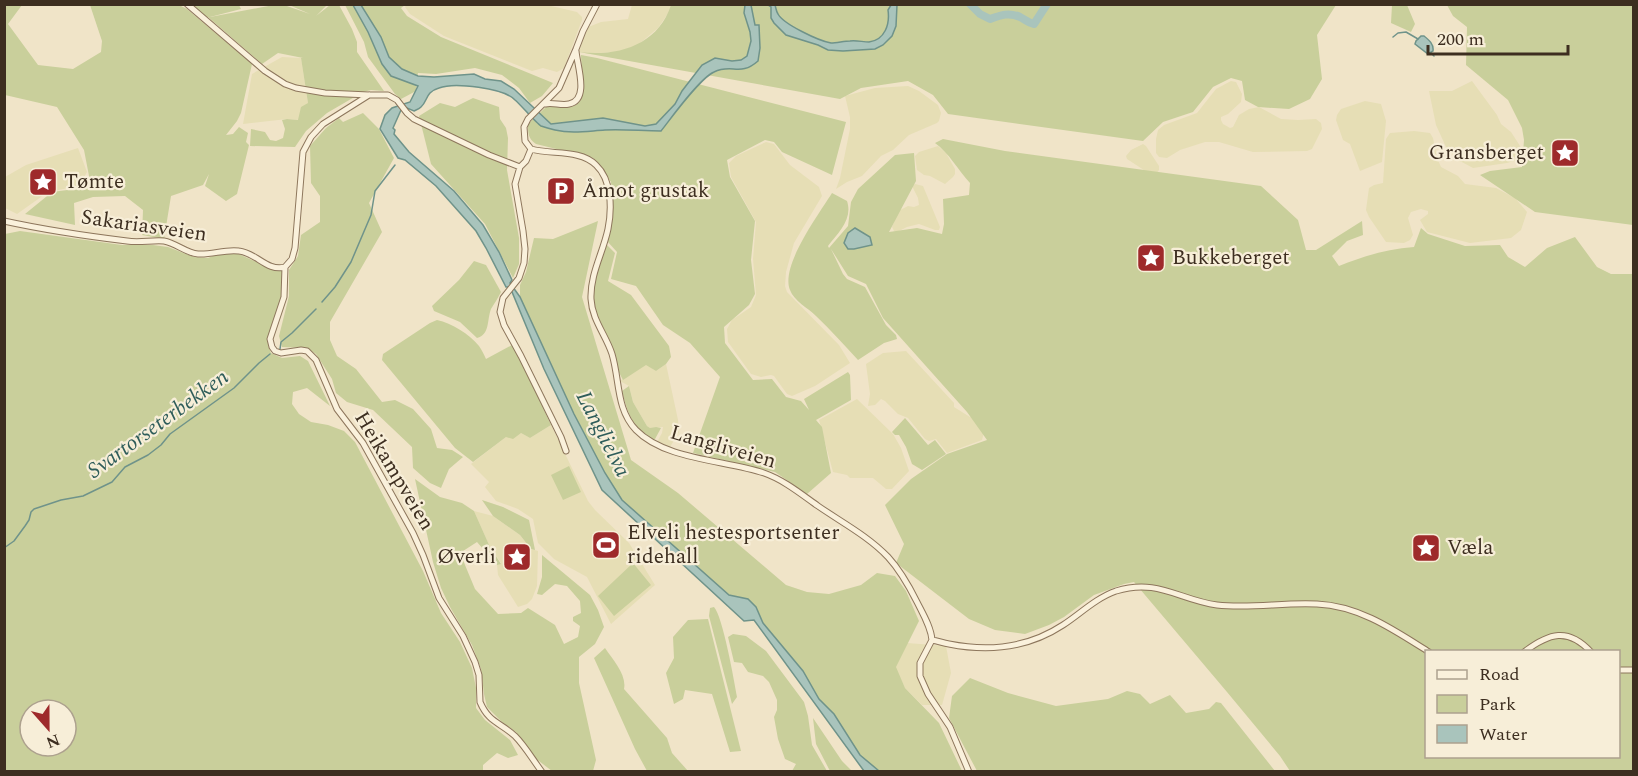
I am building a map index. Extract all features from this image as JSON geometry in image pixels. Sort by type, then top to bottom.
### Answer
[{"type":"street","points":[[187,4],[265,71],[285,84],[317,92],[369,96],[388,95],[395,98],[410,116],[419,121],[489,155],[520,167]]},
{"type":"street","points":[[566,451],[561,436],[504,325],[501,307],[503,298],[521,272],[525,258],[523,227],[515,190],[520,167],[531,149],[525,141],[524,127],[528,119],[559,88],[597,4]]},
{"type":"street","points":[[543,104],[570,104],[579,97],[581,86],[576,49]]},
{"type":"street","points":[[285,267],[295,252],[303,152],[315,132],[324,124],[369,96]]},
{"type":"street","name":"Langliveien","points":[[531,149],[583,157],[597,166],[605,177],[609,195],[608,230],[592,280],[591,301],[594,315],[612,354],[619,398],[634,428],[649,441],[668,449],[760,471],[777,478],[867,539],[887,556],[902,576],[921,609],[932,640]]},
{"type":"street","name":"Sakariasveien","points":[[4,221],[45,230],[127,241],[165,242],[195,254],[239,251],[249,254],[268,266],[285,267]]},
{"type":"street","name":"Heikampveien","points":[[285,267],[284,297],[270,339],[272,347],[281,353],[304,350],[316,360],[339,413],[366,449],[413,533],[439,598],[469,648],[478,671],[482,706],[492,720],[515,736],[542,771]]},
{"type":"street","points":[[969,771],[950,727],[928,694],[920,676],[920,663],[932,640],[975,648],[1013,646],[1050,633],[1100,598],[1132,587],[1146,586],[1171,591],[1215,605],[1318,604],[1338,607],[1374,619],[1427,650]]},
{"type":"street","points":[[1526,650],[1544,639],[1560,635],[1576,638],[1590,650]]},
{"type":"shaded area","points":[[406,5],[547,5],[577,12],[582,20],[564,68],[557,72],[543,68],[532,71],[444,36],[410,14]]},
{"type":"shaded area","points":[[632,5],[671,5],[658,28],[639,44],[624,51],[590,54],[579,52],[586,28],[601,22],[628,19]]},
{"type":"shaded area","points":[[282,57],[301,58],[308,103],[299,120],[287,119],[243,124],[252,74]]},
{"type":"shaded area","points":[[1231,81],[1236,82],[1242,94],[1241,102],[1221,117],[1223,124],[1230,128],[1233,127],[1239,115],[1249,109],[1259,107],[1281,119],[1316,119],[1321,123],[1322,129],[1312,149],[1253,152],[1219,142],[1205,142],[1180,150],[1167,158],[1159,157],[1156,153],[1158,130],[1164,125],[1197,113],[1216,89]]},
{"type":"shaded area","points":[[1472,81],[1501,124],[1511,132],[1522,149],[1517,160],[1473,168],[1460,161],[1446,147],[1436,125],[1429,91],[1452,91]]},
{"type":"shaded area","points":[[908,86],[938,105],[941,113],[939,121],[909,135],[893,150],[881,156],[862,176],[836,189],[850,129],[845,96],[875,88]]},
{"type":"shaded area","points":[[1365,101],[1381,104],[1386,121],[1382,162],[1360,171],[1350,144],[1343,140],[1336,120],[1341,109]]},
{"type":"shaded area","points":[[1414,131],[1430,133],[1441,167],[1458,176],[1465,184],[1496,188],[1515,198],[1527,212],[1521,230],[1511,238],[1470,243],[1427,232],[1420,220],[1428,214],[1428,211],[1421,209],[1411,212],[1408,218],[1413,235],[1410,240],[1404,243],[1386,242],[1366,210],[1369,188],[1383,183],[1386,139],[1390,133]]},
{"type":"shaded area","points":[[766,142],[774,144],[790,165],[819,187],[822,196],[794,243],[786,272],[787,292],[839,345],[850,363],[815,386],[792,396],[787,394],[774,376],[761,377],[751,374],[728,342],[727,329],[732,320],[751,307],[756,295],[753,259],[756,222],[731,177],[729,163],[736,156]]},
{"type":"shaded area","points":[[1143,144],[1159,166],[1156,174],[1150,174],[1127,159],[1126,156],[1131,150]]},
{"type":"shaded area","points":[[938,146],[946,153],[955,169],[953,177],[945,184],[917,170],[915,156],[919,152]]},
{"type":"shaded area","name":"Tømte","points":[[78,148],[87,172],[79,186],[48,192],[17,214],[5,208],[5,177],[26,165]]},
{"type":"shaded area","points":[[915,184],[923,186],[940,227],[939,230],[919,224],[894,231],[892,227],[898,211],[908,206],[919,205],[912,186]]},
{"type":"shaded area","points":[[906,351],[954,403],[954,407],[970,417],[994,414],[985,429],[982,440],[947,453],[936,439],[929,441],[925,439],[908,418],[898,414],[885,401],[881,399],[875,405],[868,406],[870,394],[866,364],[883,353]]},
{"type":"shaded area","points":[[646,364],[656,371],[666,364],[679,432],[670,447],[657,442],[663,427],[650,428],[647,426],[633,402],[629,386],[620,381]]},
{"type":"shaded area","points":[[857,399],[893,434],[901,448],[909,471],[892,489],[886,489],[873,478],[850,478],[847,475],[833,472],[819,420]]},
{"type":"shaded area","points":[[551,425],[588,501],[629,543],[655,585],[611,624],[587,577],[554,559],[538,543],[533,519],[518,509],[496,501],[485,487],[489,482],[471,464],[506,437],[521,433],[530,438]]},
{"type":"shaded area","name":"Øverli","points":[[474,511],[493,516],[520,535],[531,549],[538,551],[537,586],[532,599],[527,604],[518,607],[498,575],[497,565],[501,563],[490,547]]},
{"type":"shaded area","points":[[907,643],[946,646],[951,673],[942,705],[922,705],[905,688],[895,667]]},
{"type":"green space","points":[[177,4],[187,9],[252,64],[241,113],[226,135],[233,134],[239,127],[248,133],[246,142],[249,145],[237,194],[226,201],[205,186],[209,174],[203,185],[171,196],[164,239],[142,235],[143,210],[125,196],[93,197],[74,203],[75,225],[25,214],[52,192],[75,189],[90,181],[84,150],[57,107],[5,95],[5,5],[22,5],[8,24],[38,65],[73,69],[101,52],[102,41],[90,5]]},
{"type":"green space","points":[[279,4],[310,14],[289,5],[327,5],[316,16],[330,5],[339,5],[357,42],[357,52],[384,91],[363,92],[327,113],[306,131],[295,147],[250,146],[251,129],[265,132],[270,140],[276,141],[283,138],[285,129],[282,120],[298,120],[301,107],[308,103],[301,58],[303,58],[278,53],[262,64],[191,5],[239,5],[241,9],[210,17]]},
{"type":"green space","points":[[345,5],[405,5],[401,8],[407,16],[441,37],[553,83],[542,96],[530,103],[519,88],[502,75],[475,68],[436,74],[418,73],[416,91],[401,99],[368,57],[364,42]]},
{"type":"green space","points":[[671,5],[1336,5],[1317,35],[1322,79],[1310,99],[1289,109],[1258,107],[1245,100],[1242,81],[1231,78],[1213,87],[1193,112],[1163,122],[1143,141],[948,114],[933,95],[908,81],[861,88],[840,99],[579,52],[608,52],[635,45],[657,30]]},
{"type":"green space","points":[[1392,5],[1407,5],[1415,24],[1411,32],[1391,23]]},
{"type":"green space","points":[[1447,5],[1633,5],[1633,225],[1535,212],[1480,175],[1490,171],[1522,167],[1524,140],[1522,128],[1508,100],[1466,65],[1467,27],[1453,16]]},
{"type":"green space","points":[[581,55],[846,122],[832,175],[782,152],[774,142],[765,140],[727,160],[730,177],[755,221],[751,260],[755,294],[749,305],[724,327],[725,343],[753,380],[772,379],[786,397],[801,401],[809,410],[804,399],[848,372],[850,375],[851,400],[816,420],[822,427],[831,473],[807,494],[775,472],[693,453],[720,377],[690,343],[663,325],[636,286],[611,279],[617,252],[607,241],[613,216],[611,182],[593,158],[536,144],[530,138],[528,124],[546,107],[570,107],[577,105],[581,100],[583,86]]},
{"type":"green space","points":[[473,98],[499,107],[500,119],[506,128],[507,170],[519,238],[519,264],[513,278],[485,224],[431,164],[419,116],[440,103],[455,107]]},
{"type":"green space","points":[[363,113],[379,129],[394,158],[369,203],[382,232],[330,322],[330,340],[337,356],[356,369],[382,402],[395,400],[413,409],[431,429],[437,448],[452,450],[463,457],[449,469],[441,488],[430,483],[413,468],[412,447],[373,410],[347,402],[336,393],[332,379],[316,354],[307,348],[282,347],[279,336],[289,296],[289,270],[298,256],[301,235],[320,222],[320,196],[311,183],[310,146],[326,128],[339,118],[343,122]]},
{"type":"green space","points":[[943,139],[1005,151],[1261,186],[1298,220],[1306,250],[1316,250],[1362,221],[1363,235],[1347,241],[1332,256],[1339,266],[1394,249],[1414,247],[1421,228],[1428,234],[1465,246],[1500,245],[1508,257],[1525,267],[1547,248],[1575,237],[1597,267],[1611,274],[1633,274],[1633,771],[1290,771],[1280,756],[1134,582],[1094,595],[1064,617],[1025,634],[995,630],[969,619],[896,563],[904,544],[885,505],[911,479],[947,454],[987,440],[967,412],[883,318],[866,284],[848,276],[831,249],[843,274],[847,279],[865,287],[886,325],[897,339],[884,343],[858,360],[822,321],[795,298],[788,280],[795,254],[802,240],[832,193],[847,201],[848,214],[844,225],[828,246],[829,248],[848,226],[851,202],[858,189],[895,155],[914,153],[916,181],[889,232],[917,228],[942,234],[943,199],[969,195],[970,183],[935,143]]},
{"type":"green space","points":[[598,221],[582,297],[631,460],[678,493],[786,585],[807,592],[829,594],[861,585],[877,573],[895,576],[906,591],[919,621],[896,667],[905,688],[939,723],[962,771],[879,771],[860,755],[834,714],[819,699],[803,671],[763,623],[756,607],[748,599],[729,595],[622,500],[574,414],[520,297],[520,285],[526,272],[534,238],[553,239]]},
{"type":"green space","points":[[20,231],[122,245],[153,245],[168,247],[194,257],[208,258],[220,253],[234,252],[275,270],[283,271],[281,303],[268,345],[271,353],[282,358],[300,356],[308,361],[330,406],[307,388],[293,392],[292,404],[299,414],[311,422],[344,431],[355,442],[423,571],[441,613],[460,642],[472,668],[476,688],[476,708],[485,720],[510,740],[518,755],[508,758],[497,753],[483,765],[483,772],[5,772],[5,234]]},
{"type":"green space","points":[[606,244],[615,253],[608,281],[631,295],[669,346],[671,357],[656,371],[646,365],[623,380],[604,337],[594,303],[595,281]]},
{"type":"green space","points":[[474,261],[486,265],[501,292],[491,309],[484,334],[477,338],[460,322],[434,311],[432,306],[459,280]]},
{"type":"green space","points":[[437,320],[454,326],[470,337],[479,346],[486,359],[512,345],[516,349],[551,425],[530,438],[521,433],[513,439],[506,437],[473,462],[455,448],[382,360],[383,354]]},
{"type":"green space","points":[[629,386],[633,402],[647,426],[661,428],[655,439],[652,440],[645,435],[632,419],[622,391]]},
{"type":"green space","points":[[905,418],[928,445],[935,440],[946,454],[922,470],[912,464],[899,435],[892,432]]},
{"type":"green space","points":[[569,466],[581,492],[563,500],[551,475]]},
{"type":"green space","points":[[415,479],[440,497],[462,503],[474,511],[490,547],[501,564],[497,565],[477,542],[460,553],[475,589],[498,614],[521,613],[528,608],[555,625],[564,644],[578,637],[580,626],[573,621],[573,617],[581,613],[580,601],[567,586],[555,584],[542,595],[537,594],[542,577],[542,555],[590,595],[604,627],[595,644],[579,657],[579,683],[596,760],[593,771],[552,771],[535,758],[516,732],[487,707],[481,669],[472,645],[441,588]]},
{"type":"green space","points":[[482,500],[529,520],[535,550],[531,549],[520,535],[493,516]]},
{"type":"green space","points":[[633,563],[651,585],[614,616],[598,596]]},
{"type":"green space","points":[[714,607],[724,635],[737,697],[732,704],[709,616],[710,608]]},
{"type":"green space","points":[[708,619],[741,751],[730,752],[712,694],[685,690],[683,699],[674,704],[666,673],[674,658],[673,637],[688,620]]},
{"type":"green space","points":[[733,634],[746,636],[766,651],[804,702],[812,745],[827,771],[792,771],[796,764],[785,759],[778,739],[774,717],[777,700],[769,682],[763,676],[748,672],[742,663],[734,662],[728,637]]},
{"type":"green space","points":[[605,648],[621,673],[624,689],[667,738],[672,753],[688,771],[647,771],[594,658]]},
{"type":"green space","points":[[970,678],[1008,693],[1056,706],[1108,699],[1127,691],[1140,694],[1150,704],[1170,695],[1186,713],[1209,709],[1216,702],[1221,703],[1275,771],[977,771],[949,718],[952,696]]},
{"type":"green space","points":[[813,718],[842,761],[852,771],[830,771],[816,744]]},
{"type":"water","points":[[353,5],[361,5],[381,37],[389,57],[402,69],[418,76],[474,74],[485,79],[501,81],[514,89],[551,124],[603,118],[645,126],[656,124],[675,104],[702,65],[715,58],[732,61],[741,60],[747,56],[751,41],[744,13],[745,5],[751,5],[755,25],[759,25],[758,61],[746,68],[720,70],[708,76],[686,98],[661,131],[574,132],[555,130],[541,126],[517,102],[501,92],[478,87],[446,86],[434,90],[423,105],[414,111],[407,108],[401,110],[393,128],[394,134],[409,152],[454,191],[483,225],[499,252],[512,280],[510,283],[520,297],[574,414],[622,500],[729,595],[748,599],[756,607],[763,623],[803,671],[819,699],[834,714],[860,755],[879,771],[864,771],[754,620],[744,621],[602,490],[544,369],[512,292],[506,287],[476,231],[436,186],[405,160],[398,158],[380,129],[385,115],[392,108],[410,102],[418,86],[391,76],[382,64]]},
{"type":"water","points":[[768,5],[775,5],[781,18],[794,27],[810,36],[831,43],[869,42],[879,38],[887,26],[888,10],[891,5],[897,5],[896,26],[892,36],[875,49],[828,50],[786,35],[771,18],[771,7]]},
{"type":"water","points":[[1421,36],[1428,39],[1433,46],[1433,51],[1428,54],[1415,44]]},
{"type":"water","points":[[855,228],[870,237],[872,245],[848,249],[844,243],[848,233]]},
{"type":"waterway","points":[[970,4],[980,14],[990,19],[1009,14],[1034,24],[1047,4]]},
{"type":"waterway","points":[[1393,37],[1398,33],[1406,32],[1418,39]]},
{"type":"waterway","points":[[1431,53],[1434,56]]},
{"type":"waterway","name":"Svartorseterbekken","points":[[322,302],[351,262],[371,215],[375,191],[395,165]]},
{"type":"waterway","name":"Svartorseterbekken","points":[[280,349],[281,342],[316,309]]},
{"type":"waterway","name":"Svartorseterbekken","points":[[4,548],[14,541],[34,509],[83,496],[112,482],[125,467],[148,455],[170,434],[234,388],[270,354]]},
{"type":"place","name":"Gransberget","points":[[1565,153]]},
{"type":"place","name":"Tømte","points":[[43,182]]},
{"type":"place","name":"Åmot grustak","points":[[561,191]]},
{"type":"place","name":"Bukkeberget","points":[[1151,258]]},
{"type":"place","name":"Elveli hestesportsenter ridehall","points":[[606,545]]},
{"type":"place","name":"Væla","points":[[1426,548]]},
{"type":"place","name":"Øverli","points":[[517,557]]},
{"type":"water label","name":"Langlielva","points":[[603,434]]}]
